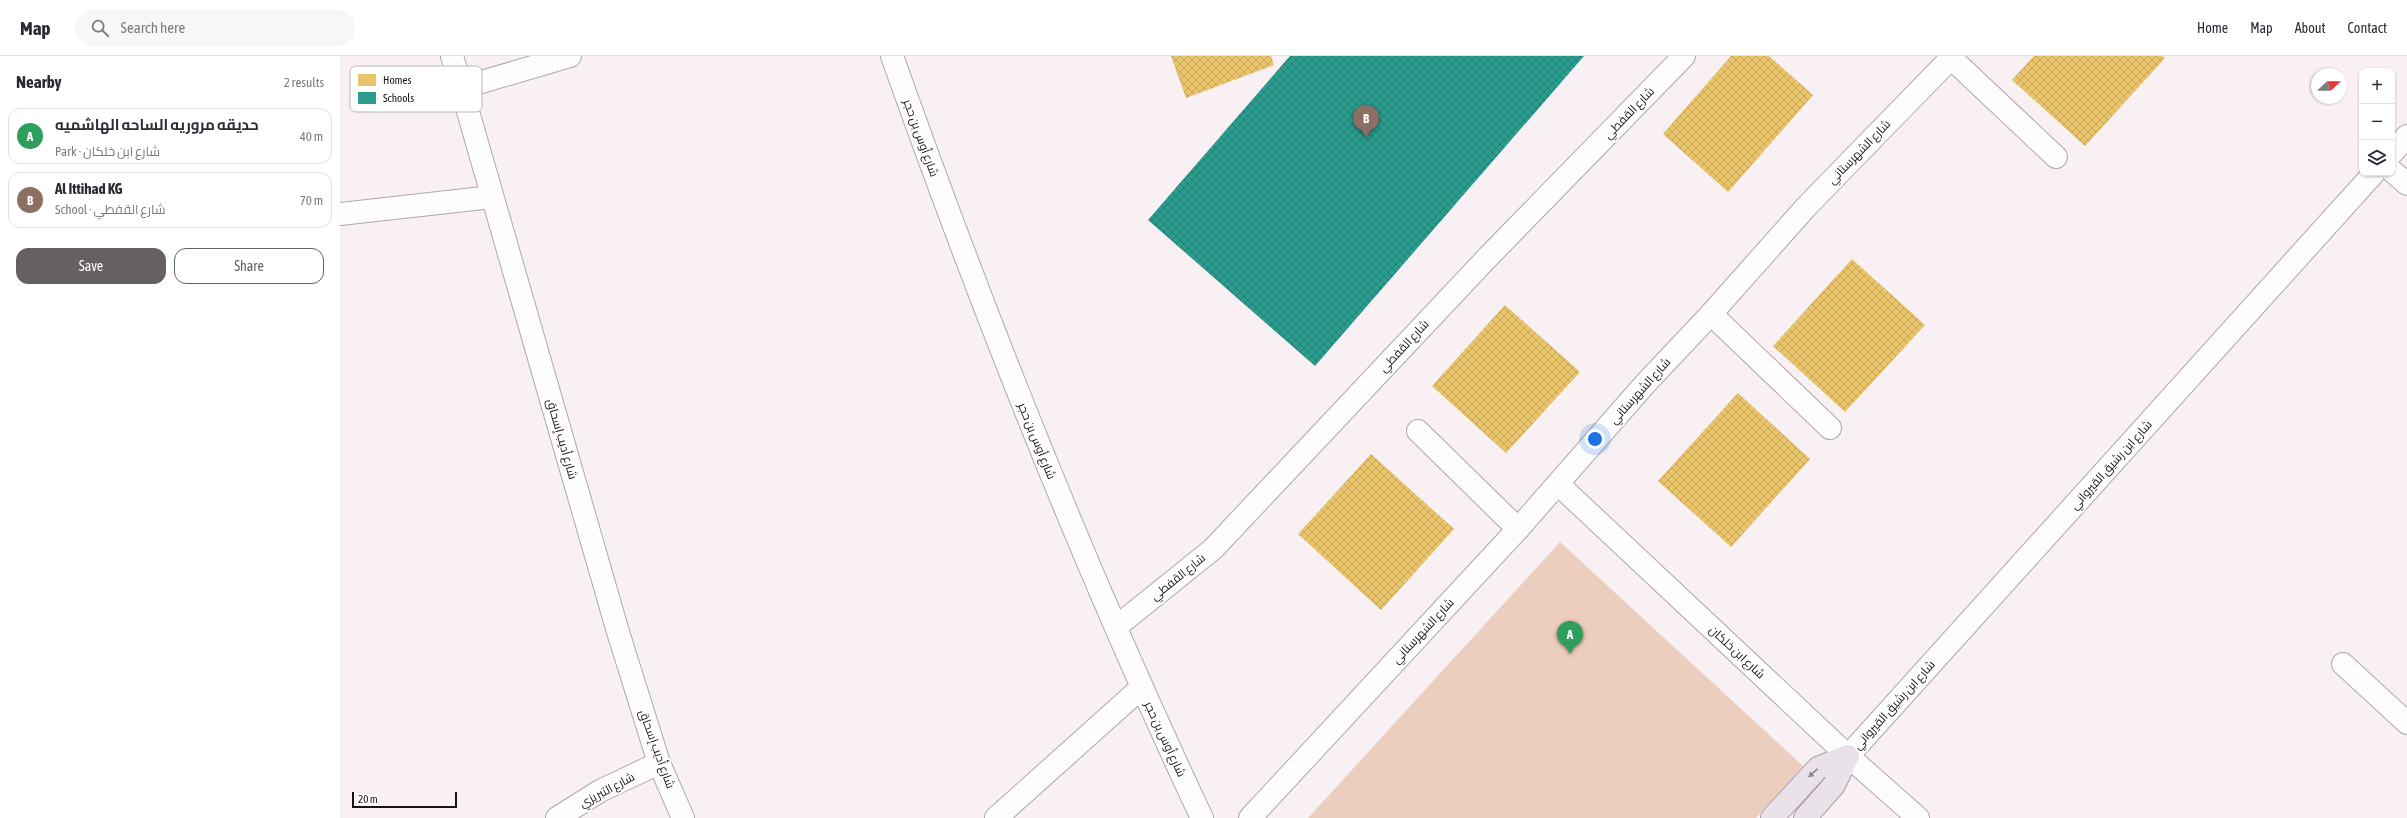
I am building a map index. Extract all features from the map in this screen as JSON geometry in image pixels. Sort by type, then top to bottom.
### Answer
[{"type":"main road","name":"شارع ابن رشيق القيرواني","points":[[1772,818],[1818,768],[1848,756]]},
{"type":"main road","name":"شارع ابن رشيق القيرواني","points":[[1805,818],[1834,785],[1848,756]]},
{"type":"street","name":"شارع أديب إسحاق","points":[[452,56],[455,66]]},
{"type":"street","points":[[482,82],[570,56]]},
{"type":"street","name":"شارع أوس بن حجر","points":[[892,56],[985,310],[1050,475],[1141,688],[1202,818]]},
{"type":"street","name":"شارع القفطي","points":[[1116,627],[1213,549],[1488,257],[1684,56]]},
{"type":"street","points":[[1952,57],[2056,157]]},
{"type":"street","name":"شارع الشهرستاني","points":[[1250,818],[1518,529],[1645,384],[1711,314],[1806,207],[1952,57]]},
{"type":"street","name":"شارع أديب إسحاق","points":[[468,112],[618,632],[659,764],[684,818]]},
{"type":"street","points":[[2395,150],[2407,136]]},
{"type":"street","points":[[2395,174],[2407,184]]},
{"type":"street","name":"شارع ابن رشيق القيرواني","points":[[1848,756],[2371,176]]},
{"type":"street","points":[[340,214],[492,196]]},
{"type":"street","points":[[1711,314],[1830,428]]},
{"type":"street","points":[[1418,431],[1518,529]]},
{"type":"street","name":"شارع ابن خلكان","points":[[1558,484],[1848,756],[1918,818]]},
{"type":"street","points":[[2342,664],[2407,724]]},
{"type":"street","points":[[996,818],[1141,688]]},
{"type":"street","name":"شارع التبريزي","points":[[557,818],[600,791],[659,764]]},
{"type":"shaded area","points":[[1560,542],[1803,766],[1756,818],[1308,818]]},
{"type":"building: Homes","points":[[1171,56],[1271,56],[1274,65],[1186,98]]},
{"type":"building: Homes","points":[[1731,56],[1769,56],[1813,95],[1728,192],[1663,134]]},
{"type":"building: Homes","points":[[2034,56],[2162,56],[2165,58],[2085,146],[2012,80]]},
{"type":"building: Homes","points":[[1852,259],[1925,325],[1845,412],[1773,346]]},
{"type":"building: Homes","points":[[1505,305],[1580,372],[1506,453],[1432,386]]},
{"type":"building: Homes","points":[[1738,393],[1810,459],[1731,547],[1658,481]]},
{"type":"building: Homes","points":[[1371,454],[1454,529],[1381,610],[1298,534]]},
{"type":"building: Schools","points":[[1290,56],[1584,56],[1315,366],[1148,220]]},
{"type":"place","name":"Al Ittihad KG","points":[[1366,138]]},
{"type":"place","name":"حديقه مروريه الساحه الهاشميه","points":[[1570,654]]}]
